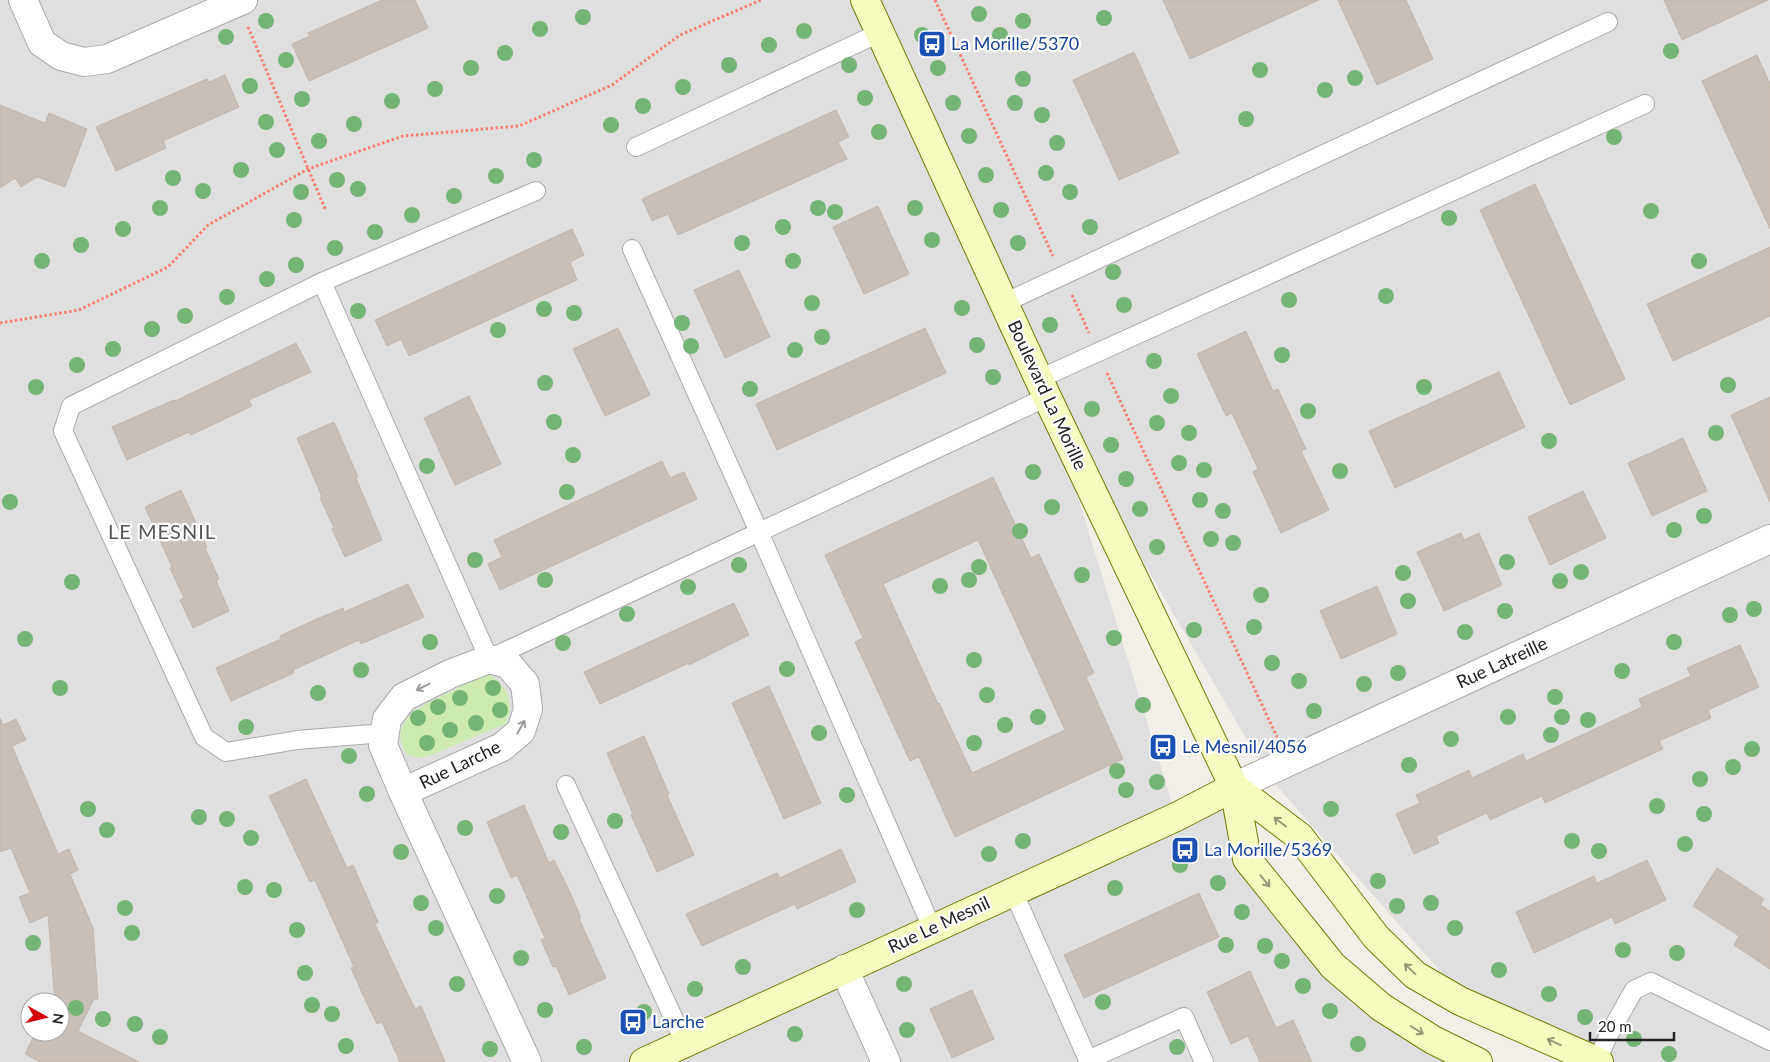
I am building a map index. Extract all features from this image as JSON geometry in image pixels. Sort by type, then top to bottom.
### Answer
[{"type":"street","points":[[23,0],[42,43],[61,56],[84,62],[107,59],[241,1]]},
{"type":"street","name":"Boulevard La Morille","points":[[865,0],[1043,388],[1234,787],[1248,859],[1333,966],[1381,1007],[1432,1040],[1478,1062]]},
{"type":"street","name":"Rue Latreille","points":[[1234,787],[1770,539]]},
{"type":"street","points":[[384,733],[387,719],[404,697],[450,674],[489,659]]},
{"type":"street","name":"Rue Larche","points":[[403,792],[502,747],[521,730],[528,709],[525,684],[508,664],[489,659]]},
{"type":"street","name":"Rue Larche","points":[[384,733],[383,746],[403,792],[528,1062]]},
{"type":"street","name":"Boulevard La Morille","points":[[1234,787],[1300,837],[1376,937],[1415,975],[1460,1001],[1598,1062]]},
{"type":"street","name":"Rue Le Mesnil","points":[[644,1062],[1176,817],[1234,787]]},
{"type":"street","points":[[844,969],[886,1062]]},
{"type":"lane","points":[[1004,303],[1608,22]]},
{"type":"lane","points":[[636,147],[879,33]]},
{"type":"lane","points":[[322,282],[489,659],[759,532],[1043,388],[1098,351],[1645,104]]},
{"type":"lane","points":[[384,733],[297,740],[226,752],[204,736],[63,431],[71,406],[322,282],[536,191]]},
{"type":"lane","points":[[632,249],[759,532],[932,928]]},
{"type":"lane","points":[[566,785],[685,1043]]},
{"type":"lane","points":[[1013,891],[1089,1061],[1184,1017],[1204,1062]]},
{"type":"lane","points":[[1598,1062],[1634,990],[1651,982],[1770,1041]]},
{"type":"path","points":[[0,323],[79,310],[168,268],[208,225],[308,169],[403,136],[519,126],[612,84],[680,35],[761,0]]},
{"type":"path","points":[[935,0],[1289,762]]},
{"type":"path","points":[[241,1],[326,211]]},
{"type":"shaded area","points":[[0,0],[1770,0],[1770,1062],[1605,1062],[1461,995],[1268,776],[1047,397],[1176,816],[1234,787],[1247,859],[1333,966],[1478,1062],[0,1062]]},
{"type":"green space","points":[[487,674],[500,683],[508,695],[510,710],[505,724],[429,756],[419,758],[407,755],[401,743],[401,733],[404,724],[410,716],[428,703]]},
{"type":"building","points":[[382,0],[415,0],[428,28],[309,81],[292,44],[310,36],[308,33]]},
{"type":"building","points":[[1163,0],[1319,0],[1190,59]]},
{"type":"building","points":[[1338,0],[1406,0],[1433,59],[1377,85]]},
{"type":"building","points":[[1664,0],[1768,0],[1682,40]]},
{"type":"building","points":[[1134,52],[1179,153],[1119,180],[1073,80]]},
{"type":"building","points":[[1757,55],[1770,84],[1770,229],[1702,81]]},
{"type":"building","points":[[225,75],[239,107],[163,141],[166,148],[116,171],[96,127],[207,79],[209,82]]},
{"type":"building","points":[[0,105],[45,123],[49,113],[87,129],[65,187],[37,177],[21,187],[15,178],[0,188]]},
{"type":"building","points":[[836,110],[849,137],[838,142],[847,159],[678,235],[668,214],[652,221],[642,199]]},
{"type":"building","points":[[1535,184],[1625,379],[1570,405],[1480,210]]},
{"type":"building","points":[[878,206],[909,274],[864,294],[833,227]]},
{"type":"building","points":[[572,229],[584,255],[570,262],[577,280],[409,356],[401,339],[387,346],[375,320]]},
{"type":"building","points":[[1770,247],[1770,316],[1673,361],[1647,304]]},
{"type":"building","points":[[739,270],[770,337],[725,358],[694,290]]},
{"type":"building","points":[[618,328],[650,395],[605,416],[573,349]]},
{"type":"building","points":[[925,328],[946,373],[777,450],[756,404]]},
{"type":"building","points":[[1246,331],[1273,391],[1278,389],[1306,449],[1301,451],[1329,510],[1281,533],[1253,472],[1258,469],[1232,413],[1226,416],[1197,354]]},
{"type":"building","points":[[296,343],[311,372],[249,400],[252,406],[191,435],[189,432],[127,460],[112,427],[175,401]]},
{"type":"building","points":[[1499,372],[1525,427],[1395,488],[1369,431]]},
{"type":"building","points":[[469,396],[501,464],[455,485],[424,418]]},
{"type":"building","points":[[1770,397],[1770,502],[1731,415]]},
{"type":"building","points":[[334,422],[358,477],[356,478],[382,540],[345,557],[332,529],[334,528],[320,498],[322,497],[297,438]]},
{"type":"building","points":[[1683,438],[1707,491],[1652,516],[1628,463]]},
{"type":"building","points":[[662,461],[670,478],[684,472],[697,499],[500,590],[488,564],[502,557],[494,540]]},
{"type":"building","points":[[993,477],[1031,558],[1039,554],[1094,673],[1086,677],[1123,759],[955,837],[919,757],[910,761],[855,642],[863,638],[825,555]],"holes":[[[978,540],[1065,730],[972,773],[883,584]]]},
{"type":"building","points":[[181,490],[207,547],[205,548],[219,579],[216,580],[229,611],[193,628],[180,600],[184,598],[170,568],[172,567],[145,507]]},
{"type":"building","points":[[1583,491],[1606,538],[1550,565],[1528,517]]},
{"type":"building","points":[[1461,533],[1464,540],[1479,533],[1502,585],[1444,611],[1417,552]]},
{"type":"building","points":[[408,584],[424,617],[361,644],[359,640],[293,670],[294,673],[231,701],[216,668],[281,639],[280,636],[310,622],[343,608],[344,612]]},
{"type":"building","points":[[1377,586],[1397,634],[1341,659],[1320,611]]},
{"type":"building","points":[[734,603],[749,635],[689,665],[689,663],[600,704],[584,672]]},
{"type":"building","points":[[1740,645],[1759,687],[1708,710],[1711,718],[1659,741],[1663,749],[1545,803],[1542,796],[1490,820],[1487,813],[1436,836],[1439,843],[1414,854],[1396,814],[1420,803],[1416,795],[1469,770],[1472,778],[1523,754],[1526,761],[1642,707],[1639,699],[1691,676],[1687,668]]},
{"type":"building","points":[[769,686],[821,803],[784,819],[732,703]]},
{"type":"building","points":[[0,718],[3,725],[16,719],[26,740],[12,746],[58,854],[69,849],[78,870],[70,874],[93,928],[98,999],[94,999],[78,1031],[139,1062],[40,1062],[25,1054],[31,1042],[70,1042],[70,992],[54,992],[48,915],[30,923],[19,897],[30,893],[11,848],[0,852]]},
{"type":"building","points":[[644,736],[669,794],[667,795],[694,855],[657,872],[631,815],[633,814],[607,753]]},
{"type":"building","points":[[306,779],[347,868],[353,865],[378,922],[375,924],[401,980],[415,1009],[421,1006],[445,1062],[400,1062],[382,1022],[377,1024],[351,968],[354,967],[315,880],[310,882],[269,796]]},
{"type":"building","points":[[524,805],[549,863],[554,860],[569,890],[581,918],[579,919],[606,978],[569,995],[556,966],[553,967],[541,940],[545,938],[517,875],[511,878],[487,822]]},
{"type":"building","points":[[841,849],[856,882],[797,909],[795,904],[702,946],[686,914],[777,873],[780,878]]},
{"type":"building","points":[[1647,860],[1666,900],[1615,924],[1612,917],[1534,953],[1516,912],[1594,876],[1597,883]]},
{"type":"building","points":[[1717,868],[1764,899],[1760,905],[1770,911],[1770,969],[1734,945],[1739,936],[1693,906]]},
{"type":"building","points":[[1199,893],[1219,937],[1084,998],[1064,955]]},
{"type":"building","points":[[1250,971],[1276,1028],[1293,1020],[1312,1062],[1260,1062],[1248,1036],[1231,1044],[1207,992]]},
{"type":"building","points":[[972,990],[994,1039],[952,1058],[930,1009]]},
{"type":"place","name":"La Morille/5370","points":[[932,44]]},
{"type":"place","name":"Le Mesnil/4056","points":[[1163,747]]},
{"type":"place","name":"La Morille/5369","points":[[1185,850]]},
{"type":"place","name":"Larche","points":[[633,1022]]},
{"type":"district","name":"LE MESNIL","points":[[162,532]]}]
